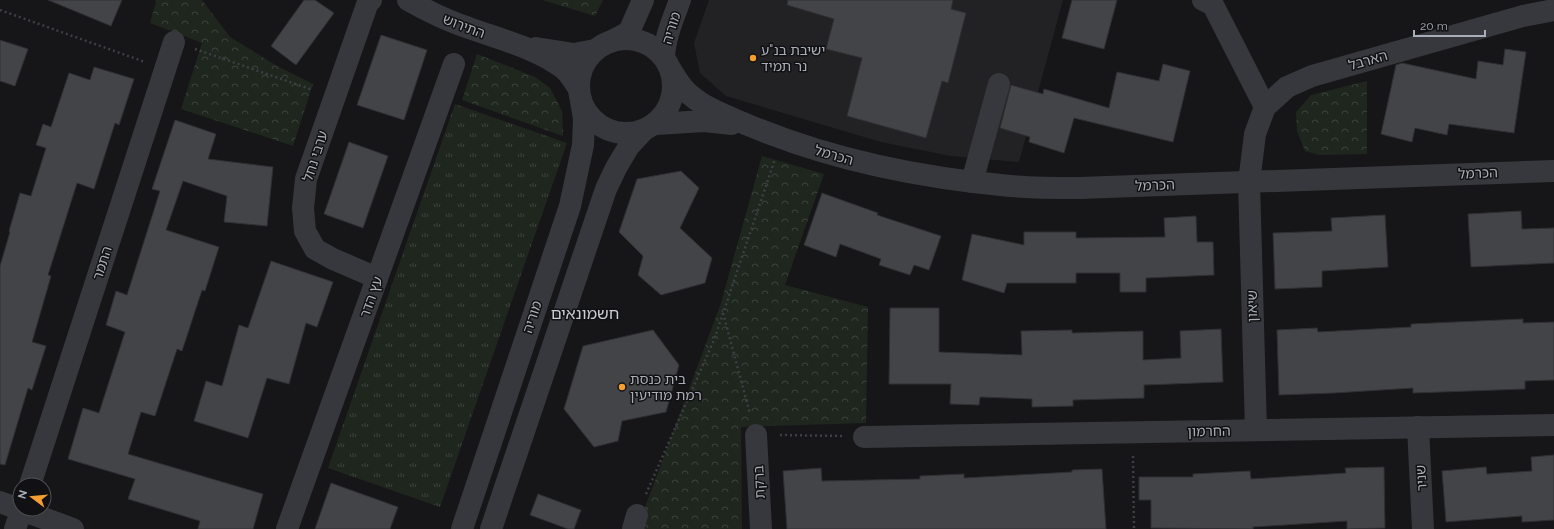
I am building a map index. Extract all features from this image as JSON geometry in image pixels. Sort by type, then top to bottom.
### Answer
[{"type":"street","name":"ערבי נחל","points":[[371,0],[368,2],[306,179],[303,208],[305,231],[315,249],[333,259],[377,278]]},
{"type":"street","name":"התירוש","points":[[408,0],[430,12],[467,28],[523,46],[574,54],[602,46]]},
{"type":"street","points":[[602,46],[624,39],[639,40],[653,47],[668,64],[674,84],[672,98],[667,112],[650,127],[625,134],[604,129],[586,113],[580,95],[580,77],[586,62],[602,46],[629,32],[643,0]]},
{"type":"street","name":"מוריה","points":[[668,64],[664,49],[680,0]]},
{"type":"street","points":[[1203,0],[1213,5],[1265,107]]},
{"type":"street","name":"הארבל","points":[[1249,182],[1255,134],[1265,107],[1286,88],[1312,76],[1523,16],[1554,10]]},
{"type":"street","name":"התמר","points":[[33,477],[174,42]]},
{"type":"street","name":"התירוש","points":[[523,46],[566,70],[580,95]]},
{"type":"street","name":"עץ הדר","points":[[287,529],[454,64]]},
{"type":"street","name":"הכרמל","points":[[668,64],[684,90],[699,101],[729,117],[762,131],[809,148],[864,163],[947,180],[1012,186],[1080,188],[1554,171]]},
{"type":"street","points":[[972,182],[999,84]]},
{"type":"street","name":"מוריה","points":[[462,529],[570,206],[583,145],[584,118],[580,95]]},
{"type":"street","name":"הכרמל","points":[[650,127],[704,121],[727,123],[762,131]]},
{"type":"street","name":"מוריה","points":[[491,529],[606,189],[629,146],[650,127]]},
{"type":"street","name":"שיאון","points":[[1249,182],[1256,430]]},
{"type":"street","name":"החרמון","points":[[864,436],[1554,425]]},
{"type":"street","name":"שניר","points":[[1418,427],[1423,529]]},
{"type":"street","name":"ברקת","points":[[756,435],[761,529]]},
{"type":"street","points":[[0,502],[12,510]]},
{"type":"street","points":[[24,517],[73,529]]},
{"type":"path","points":[[0,10],[165,69]]},
{"type":"path","points":[[174,42],[334,98]]},
{"type":"path","points":[[635,522],[714,340],[782,138]]},
{"type":"path","points":[[723,312],[756,435],[864,436]]},
{"type":"path","points":[[1133,432],[1134,529]]},
{"type":"shaded area","points":[[709,0],[1063,0],[1019,162],[951,156],[881,142],[726,96],[700,73],[694,43]]},
{"type":"green space","points":[[155,0],[202,0],[230,37],[277,66],[313,84],[293,146],[181,109],[202,43],[150,23],[156,2]]},
{"type":"green space","points":[[542,0],[603,0],[595,16]]},
{"type":"green space","points":[[477,54],[535,77],[550,88],[562,111],[563,136],[462,100]]},
{"type":"green space","points":[[1367,81],[1367,154],[1319,155],[1305,151],[1297,131],[1296,112],[1311,95]]},
{"type":"green space","points":[[455,104],[567,143],[440,507],[328,468]]},
{"type":"green space","points":[[762,156],[824,174],[785,285],[868,307],[866,423],[741,427],[742,529],[637,529],[721,303]]},
{"type":"building","points":[[48,0],[122,0],[111,26]]},
{"type":"building","points":[[304,0],[315,0],[334,13],[296,65],[271,46]]},
{"type":"building","points":[[788,0],[953,0],[951,9],[966,13],[948,83],[942,81],[926,138],[847,116],[862,58],[826,49],[834,19],[787,5]]},
{"type":"building","points":[[1072,0],[1117,0],[1104,49],[1062,38]]},
{"type":"building","points":[[381,35],[427,50],[404,120],[357,105]]},
{"type":"building","points":[[0,40],[28,49],[15,86],[0,81]]},
{"type":"building","points":[[1505,49],[1526,52],[1514,133],[1449,124],[1447,135],[1415,128],[1412,142],[1381,134],[1396,65],[1402,63],[1476,79],[1478,61],[1503,65]]},
{"type":"building","points":[[1163,64],[1190,71],[1173,142],[1074,118],[1064,153],[1029,142],[1030,137],[1000,128],[1011,85],[1043,94],[1044,89],[1109,108],[1117,72],[1159,81]]},
{"type":"building","points":[[94,67],[134,79],[119,125],[115,123],[94,189],[77,183],[48,275],[51,276],[32,342],[46,346],[32,390],[28,388],[5,465],[0,464],[0,266],[20,193],[31,196],[46,148],[36,145],[43,124],[51,127],[69,73],[90,80]]},
{"type":"building","points":[[175,120],[216,134],[208,159],[273,167],[267,226],[224,222],[227,196],[183,181],[166,230],[219,247],[205,291],[202,290],[182,351],[177,349],[155,416],[141,412],[128,454],[263,494],[253,529],[198,529],[200,521],[128,499],[135,479],[68,459],[83,408],[99,413],[125,332],[106,325],[116,291],[127,295],[160,191],[152,189]]},
{"type":"building","points":[[349,142],[388,156],[363,228],[324,214]]},
{"type":"building","points":[[681,171],[699,188],[680,228],[712,258],[705,283],[661,295],[638,275],[643,256],[619,232],[637,179]]},
{"type":"building","points":[[822,193],[878,213],[877,215],[941,236],[929,270],[914,265],[910,275],[879,265],[881,259],[840,244],[836,257],[804,245]]},
{"type":"building","points":[[1521,211],[1522,229],[1554,228],[1554,263],[1471,267],[1468,214]]},
{"type":"building","points":[[1385,215],[1388,267],[1322,271],[1322,287],[1275,289],[1273,233],[1332,231],[1331,218]]},
{"type":"building","points":[[1196,216],[1197,242],[1213,242],[1214,275],[1146,278],[1146,292],[1120,292],[1120,273],[1076,273],[1076,283],[1007,283],[1004,293],[962,280],[972,234],[1024,245],[1024,232],[1076,232],[1076,238],[1165,237],[1164,218]]},
{"type":"building","points":[[271,261],[333,282],[317,327],[306,323],[289,384],[267,378],[248,438],[194,421],[206,381],[222,386],[239,325],[248,328]]},
{"type":"building","points":[[890,308],[939,308],[939,352],[1022,355],[1021,331],[1072,330],[1072,333],[1143,331],[1143,360],[1181,358],[1180,331],[1221,329],[1223,382],[1144,385],[1144,398],[1073,400],[1073,406],[1032,407],[1032,399],[980,397],[979,405],[950,404],[951,384],[889,384]]},
{"type":"building","points":[[1523,319],[1523,323],[1554,322],[1554,380],[1525,381],[1525,389],[1413,393],[1413,388],[1279,395],[1277,330],[1317,328],[1318,332],[1411,327],[1411,324]]},
{"type":"building","name":"בית כנסת רמת מודיעין","points":[[653,330],[679,365],[666,412],[622,421],[618,441],[594,447],[564,409],[583,346]]},
{"type":"building","points":[[1554,455],[1554,520],[1522,522],[1522,516],[1446,522],[1442,471],[1486,467],[1487,474],[1532,471],[1531,457]]},
{"type":"building","points":[[1384,467],[1385,528],[1347,529],[1347,521],[1253,527],[1253,529],[1151,528],[1151,500],[1139,500],[1139,477],[1193,477],[1193,474],[1250,471],[1251,479],[1346,473],[1345,468]]},
{"type":"building","points":[[821,468],[822,481],[920,479],[920,476],[964,474],[964,478],[1102,469],[1106,529],[787,529],[783,471]]},
{"type":"building","points":[[331,483],[398,507],[390,529],[315,529]]},
{"type":"building","points":[[538,494],[581,510],[574,529],[568,529],[530,515]]},
{"type":"place","name":"ישיבת בנ\"ע נר תמיד","points":[[753,58]]},
{"type":"place","name":"בית כנסת רמת מודיעין","points":[[622,387]]},
{"type":"district","name":"חשמונאים","points":[[585,313]]}]
